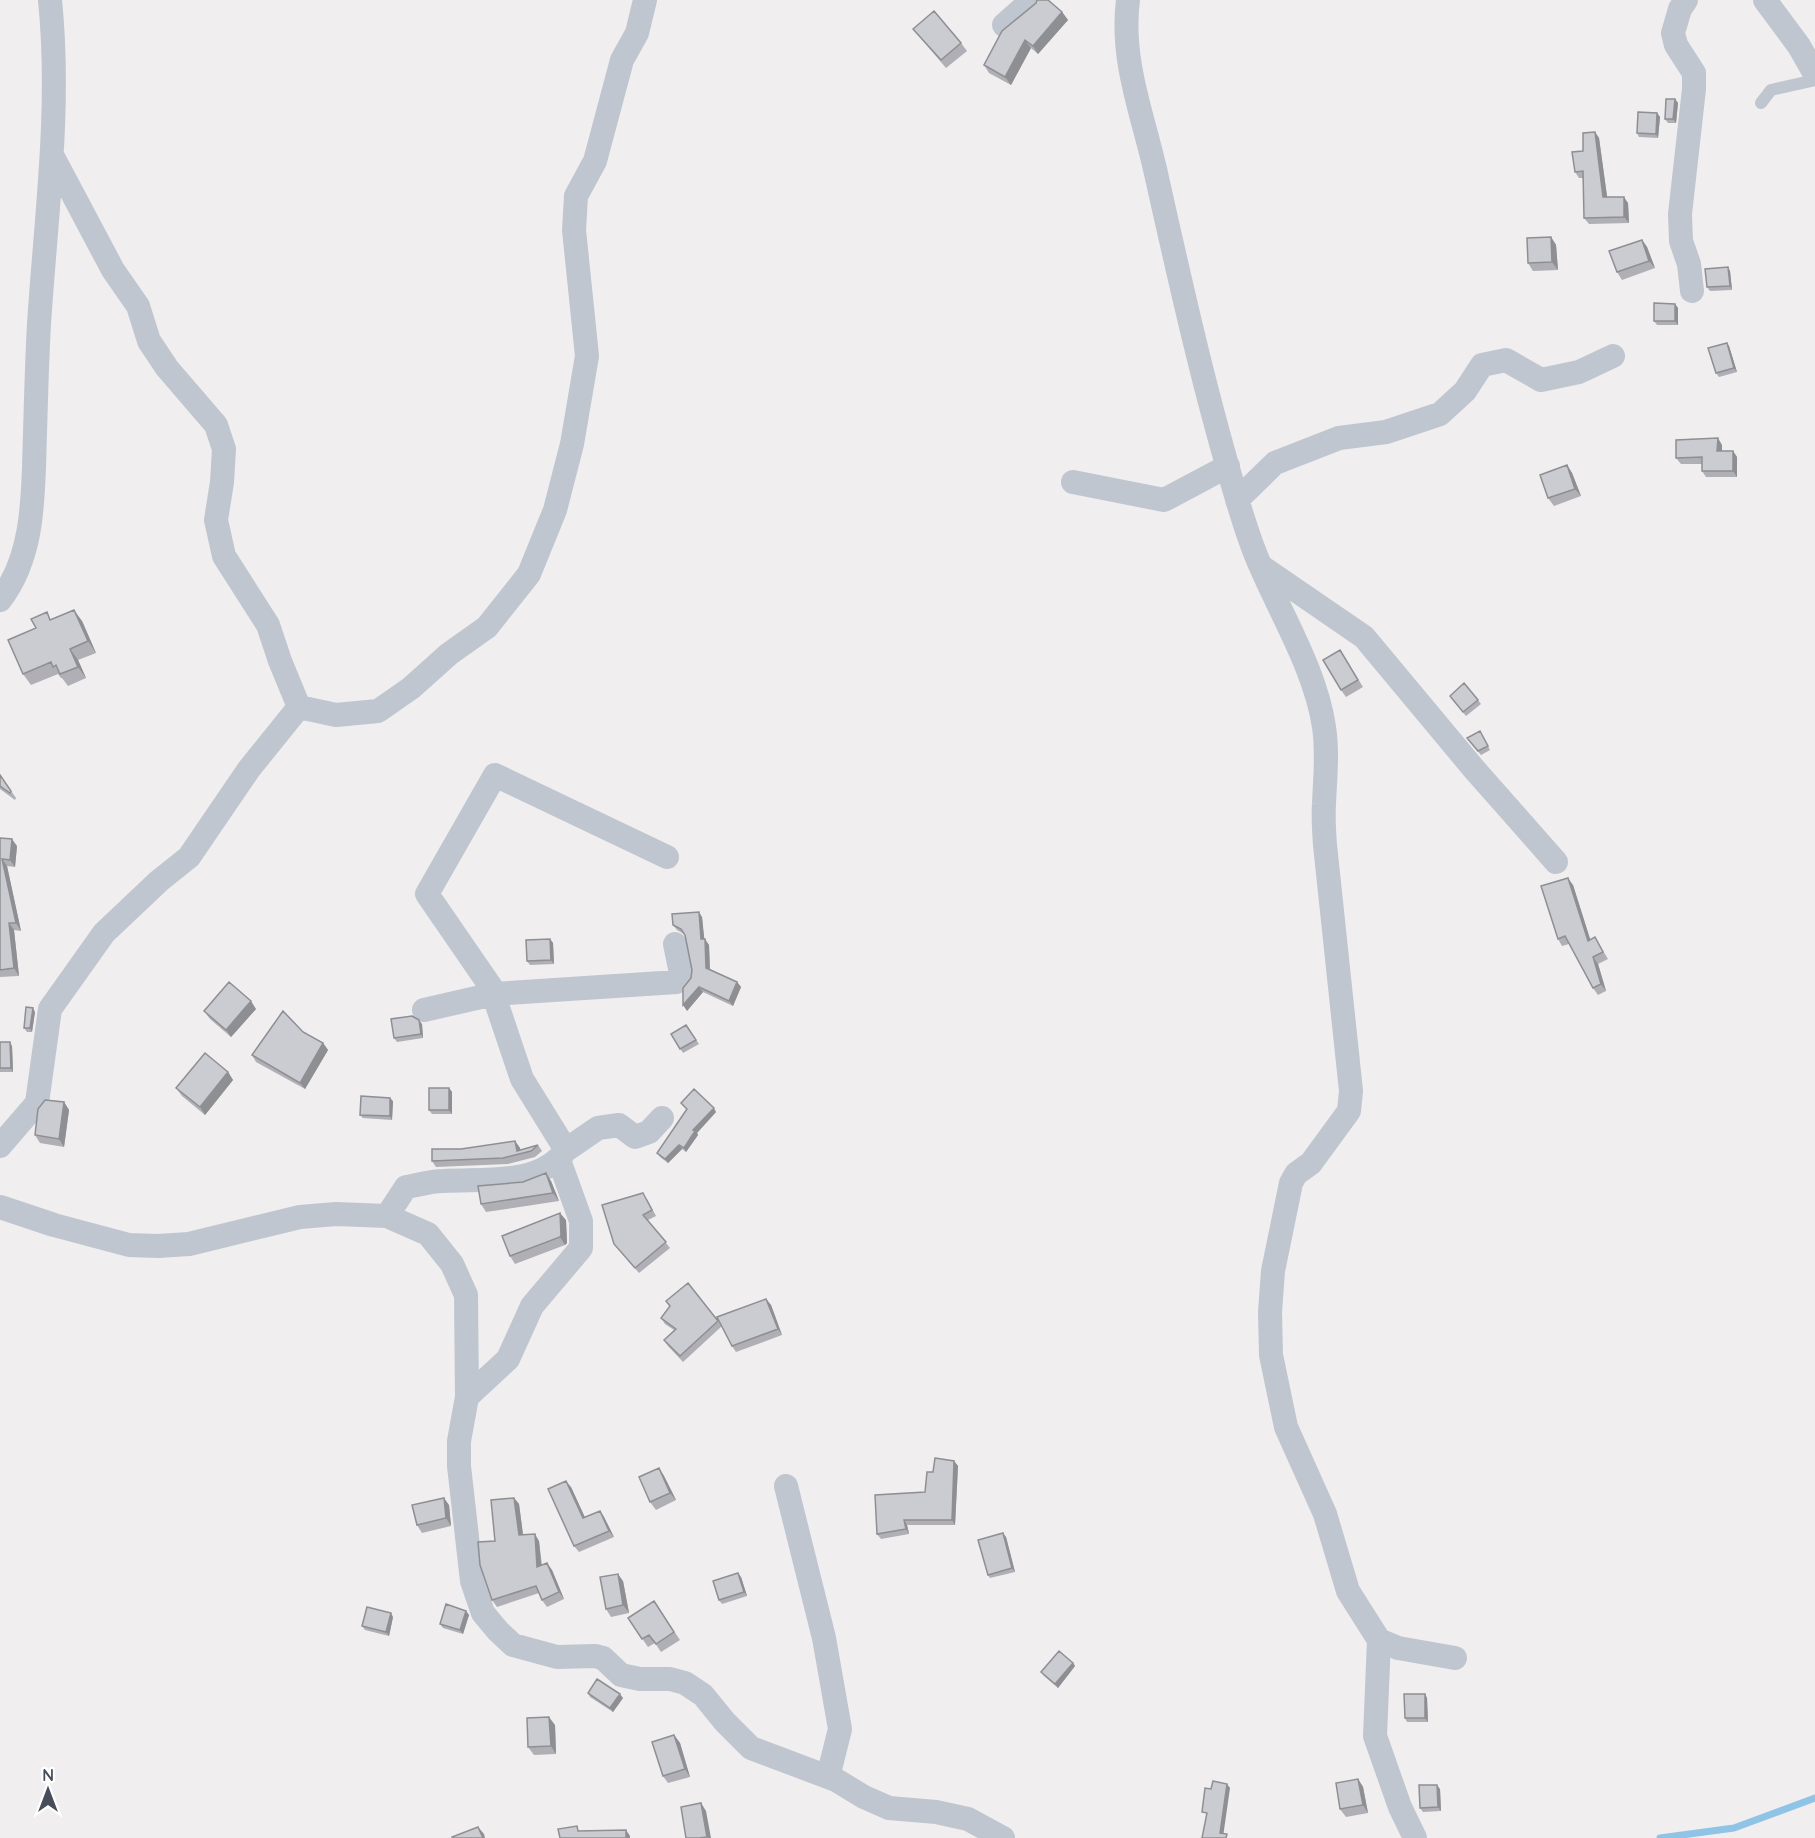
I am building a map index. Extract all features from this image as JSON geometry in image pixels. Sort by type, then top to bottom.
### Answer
[{"type":"street","points":[[0,600],[17,572],[24,550],[33,503],[39,323],[52,155],[53,32],[50,0]]},
{"type":"street","points":[[299,707],[336,715],[378,711],[411,688],[449,654],[487,627],[530,574],[555,510],[572,444],[587,356],[574,230],[576,195],[595,161],[622,60],[637,33],[645,0]]},
{"type":"street","points":[[1004,25],[1032,0]]},
{"type":"street","points":[[1128,0],[1125,30],[1130,72],[1149,141],[1182,290],[1237,500],[1260,566],[1301,656],[1318,700],[1324,727],[1325,845],[1351,1091],[1349,1111],[1311,1163],[1296,1174],[1291,1183],[1273,1271],[1270,1312],[1271,1355],[1286,1427],[1325,1514],[1348,1591],[1379,1640],[1376,1736],[1400,1807],[1415,1838]]},
{"type":"street","points":[[1686,0],[1680,9],[1673,33],[1676,45],[1694,73],[1680,214],[1681,241],[1689,264],[1692,291]]},
{"type":"street","points":[[1765,0],[1813,69]]},
{"type":"street","points":[[52,155],[112,270],[138,306],[149,340],[167,368],[216,425],[224,449],[216,520],[224,556],[268,625],[299,707]]},
{"type":"street","points":[[1237,500],[1275,464],[1339,438],[1386,432],[1440,414],[1465,391],[1482,365],[1506,360],[1541,380],[1579,372],[1613,357]]},
{"type":"street","points":[[1073,482],[1164,500],[1228,466]]},
{"type":"street","points":[[1260,566],[1364,637],[1474,769],[1556,862]]},
{"type":"street","points":[[0,1146],[37,1103],[50,1009],[104,933],[159,881],[189,857],[249,769],[299,707]]},
{"type":"street","points":[[468,1397],[508,1359],[532,1306],[581,1248],[581,1221],[562,1154],[522,1079],[492,987],[427,894],[495,775],[667,857]]},
{"type":"street","points":[[424,1010],[494,994],[677,982],[682,978],[675,944]]},
{"type":"street","points":[[387,1216],[406,1187],[442,1181],[482,1181],[538,1173],[598,1128],[619,1125],[635,1137],[649,1132],[662,1118]]},
{"type":"street","points":[[0,1207],[54,1225],[129,1245],[189,1244],[300,1217],[336,1214],[387,1216],[428,1234],[452,1264],[466,1295],[468,1397],[459,1442],[459,1466],[472,1581],[483,1613],[498,1631],[513,1645],[557,1657],[595,1656],[603,1658],[621,1675],[640,1679],[670,1679],[685,1683],[703,1695],[725,1722],[751,1748],[836,1780],[864,1797],[890,1808],[936,1812],[968,1819],[997,1836]]},
{"type":"street","points":[[786,1486],[824,1638],[840,1729],[828,1777]]},
{"type":"street","points":[[1379,1640],[1398,1648],[1455,1658]]},
{"type":"lane","points":[[1761,103],[1771,90],[1813,69]]},
{"type":"building","points":[[1037,0],[1048,0],[1062,12],[1033,46],[1025,40],[1005,77],[984,65],[1002,31]]},
{"type":"building","points":[[934,11],[961,43],[941,60],[913,29]]},
{"type":"building","points":[[1666,99],[1675,99],[1673,119],[1665,119]]},
{"type":"building","points":[[1638,112],[1657,113],[1656,134],[1637,133]]},
{"type":"building","points":[[1595,132],[1603,197],[1624,197],[1624,217],[1584,218],[1583,171],[1575,172],[1572,152],[1583,151],[1583,133]]},
{"type":"building","points":[[1551,237],[1552,262],[1528,263],[1527,238]]},
{"type":"building","points":[[1642,240],[1649,261],[1617,272],[1609,251]]},
{"type":"building","points":[[1728,267],[1730,286],[1707,287],[1705,269]]},
{"type":"building","points":[[1654,303],[1675,304],[1675,321],[1654,321]]},
{"type":"building","points":[[1727,343],[1734,368],[1716,373],[1708,348]]},
{"type":"building","points":[[1718,438],[1717,451],[1733,451],[1733,471],[1702,471],[1702,457],[1676,458],[1676,440]]},
{"type":"building","points":[[1567,465],[1575,489],[1548,498],[1540,475]]},
{"type":"building","points":[[74,610],[88,641],[70,649],[78,667],[60,674],[56,665],[53,667],[51,662],[23,674],[8,640],[36,628],[31,619],[47,612],[50,620]]},
{"type":"building","points":[[1340,650],[1358,680],[1341,690],[1323,660]]},
{"type":"building","points":[[1464,683],[1478,700],[1463,712],[1450,696]]},
{"type":"building","points":[[1480,731],[1488,746],[1478,751],[1467,738]]},
{"type":"building","points":[[0,775],[11,791],[10,793],[0,786]]},
{"type":"building","points":[[0,838],[12,839],[10,860],[2,859],[16,923],[9,923],[14,968],[0,970]]},
{"type":"building","points":[[1568,878],[1588,941],[1595,937],[1603,952],[1593,957],[1601,984],[1593,988],[1565,936],[1558,939],[1541,886]]},
{"type":"building","points":[[699,912],[701,939],[705,939],[706,968],[737,982],[729,1001],[699,987],[683,1005],[683,988],[691,978],[692,970],[685,935],[681,929],[673,925],[672,914]]},
{"type":"building","points":[[550,939],[551,960],[527,961],[526,940]]},
{"type":"building","points":[[229,982],[251,1001],[226,1030],[204,1011]]},
{"type":"building","points":[[26,1007],[33,1008],[30,1028],[24,1028]]},
{"type":"building","points":[[283,1011],[303,1032],[323,1043],[300,1083],[252,1055]]},
{"type":"building","points":[[412,1016],[419,1020],[421,1034],[394,1038],[391,1019]]},
{"type":"building","points":[[686,1025],[696,1040],[680,1049],[671,1034]]},
{"type":"building","points":[[0,1042],[10,1042],[11,1068],[0,1068]]},
{"type":"building","points":[[205,1053],[228,1072],[200,1107],[176,1088]]},
{"type":"building","points":[[429,1088],[449,1088],[449,1110],[429,1110]]},
{"type":"building","points":[[694,1089],[714,1108],[693,1130],[695,1131],[684,1148],[679,1145],[665,1159],[657,1153],[687,1109],[681,1103]]},
{"type":"building","points":[[361,1096],[390,1098],[390,1116],[360,1115]]},
{"type":"building","points":[[45,1100],[64,1102],[59,1139],[35,1135],[38,1109]]},
{"type":"building","points":[[515,1141],[517,1151],[538,1145],[531,1151],[503,1158],[432,1161],[432,1149],[461,1149]]},
{"type":"building","points":[[546,1173],[553,1193],[481,1204],[478,1186],[523,1182]]},
{"type":"building","points":[[643,1193],[652,1210],[643,1215],[666,1242],[635,1268],[614,1244],[602,1205]]},
{"type":"building","points":[[560,1213],[560,1237],[510,1256],[502,1236]]},
{"type":"building","points":[[688,1283],[718,1321],[680,1356],[664,1340],[676,1329],[661,1318],[670,1306],[666,1301]]},
{"type":"building","points":[[766,1299],[778,1329],[732,1346],[717,1317]]},
{"type":"building","points":[[935,1458],[954,1461],[952,1520],[904,1520],[906,1529],[877,1534],[875,1495],[925,1492],[927,1472],[933,1472]]},
{"type":"building","points":[[659,1468],[670,1493],[650,1502],[639,1477]]},
{"type":"building","points":[[566,1481],[583,1518],[600,1511],[609,1531],[574,1546],[548,1489]]},
{"type":"building","points":[[444,1498],[446,1518],[417,1525],[412,1505]]},
{"type":"building","points":[[514,1498],[519,1535],[535,1534],[537,1567],[547,1563],[559,1592],[542,1600],[536,1586],[492,1600],[480,1565],[478,1542],[495,1541],[491,1500]]},
{"type":"building","points":[[1003,1533],[1012,1568],[988,1575],[978,1540]]},
{"type":"building","points":[[738,1573],[744,1592],[719,1600],[713,1581]]},
{"type":"building","points":[[618,1574],[623,1605],[606,1609],[600,1577]]},
{"type":"building","points":[[654,1601],[674,1632],[656,1644],[649,1635],[642,1639],[628,1618]]},
{"type":"building","points":[[446,1604],[466,1611],[460,1630],[440,1624]]},
{"type":"building","points":[[367,1607],[391,1613],[386,1632],[362,1626]]},
{"type":"building","points":[[1059,1651],[1073,1663],[1055,1684],[1041,1672]]},
{"type":"building","points":[[597,1679],[620,1694],[610,1708],[588,1693]]},
{"type":"building","points":[[1404,1694],[1425,1694],[1425,1718],[1405,1718]]},
{"type":"building","points":[[549,1717],[551,1746],[528,1747],[527,1718]]},
{"type":"building","points":[[674,1735],[685,1769],[663,1776],[652,1742]]},
{"type":"building","points":[[1358,1779],[1363,1805],[1340,1809],[1336,1783]]},
{"type":"building","points":[[1213,1781],[1227,1784],[1220,1833],[1227,1834],[1226,1838],[1202,1838],[1207,1813],[1202,1812],[1205,1788],[1211,1789]]},
{"type":"building","points":[[1419,1785],[1437,1785],[1438,1807],[1420,1808]]},
{"type":"building","points":[[701,1803],[707,1837],[686,1838],[681,1807]]},
{"type":"building","points":[[577,1826],[578,1831],[626,1830],[626,1838],[560,1838],[558,1829]]},
{"type":"building","points":[[478,1827],[483,1838],[452,1838],[452,1837]]},
{"type":"waterway","points":[[1660,1838],[1734,1828],[1815,1798]]}]
